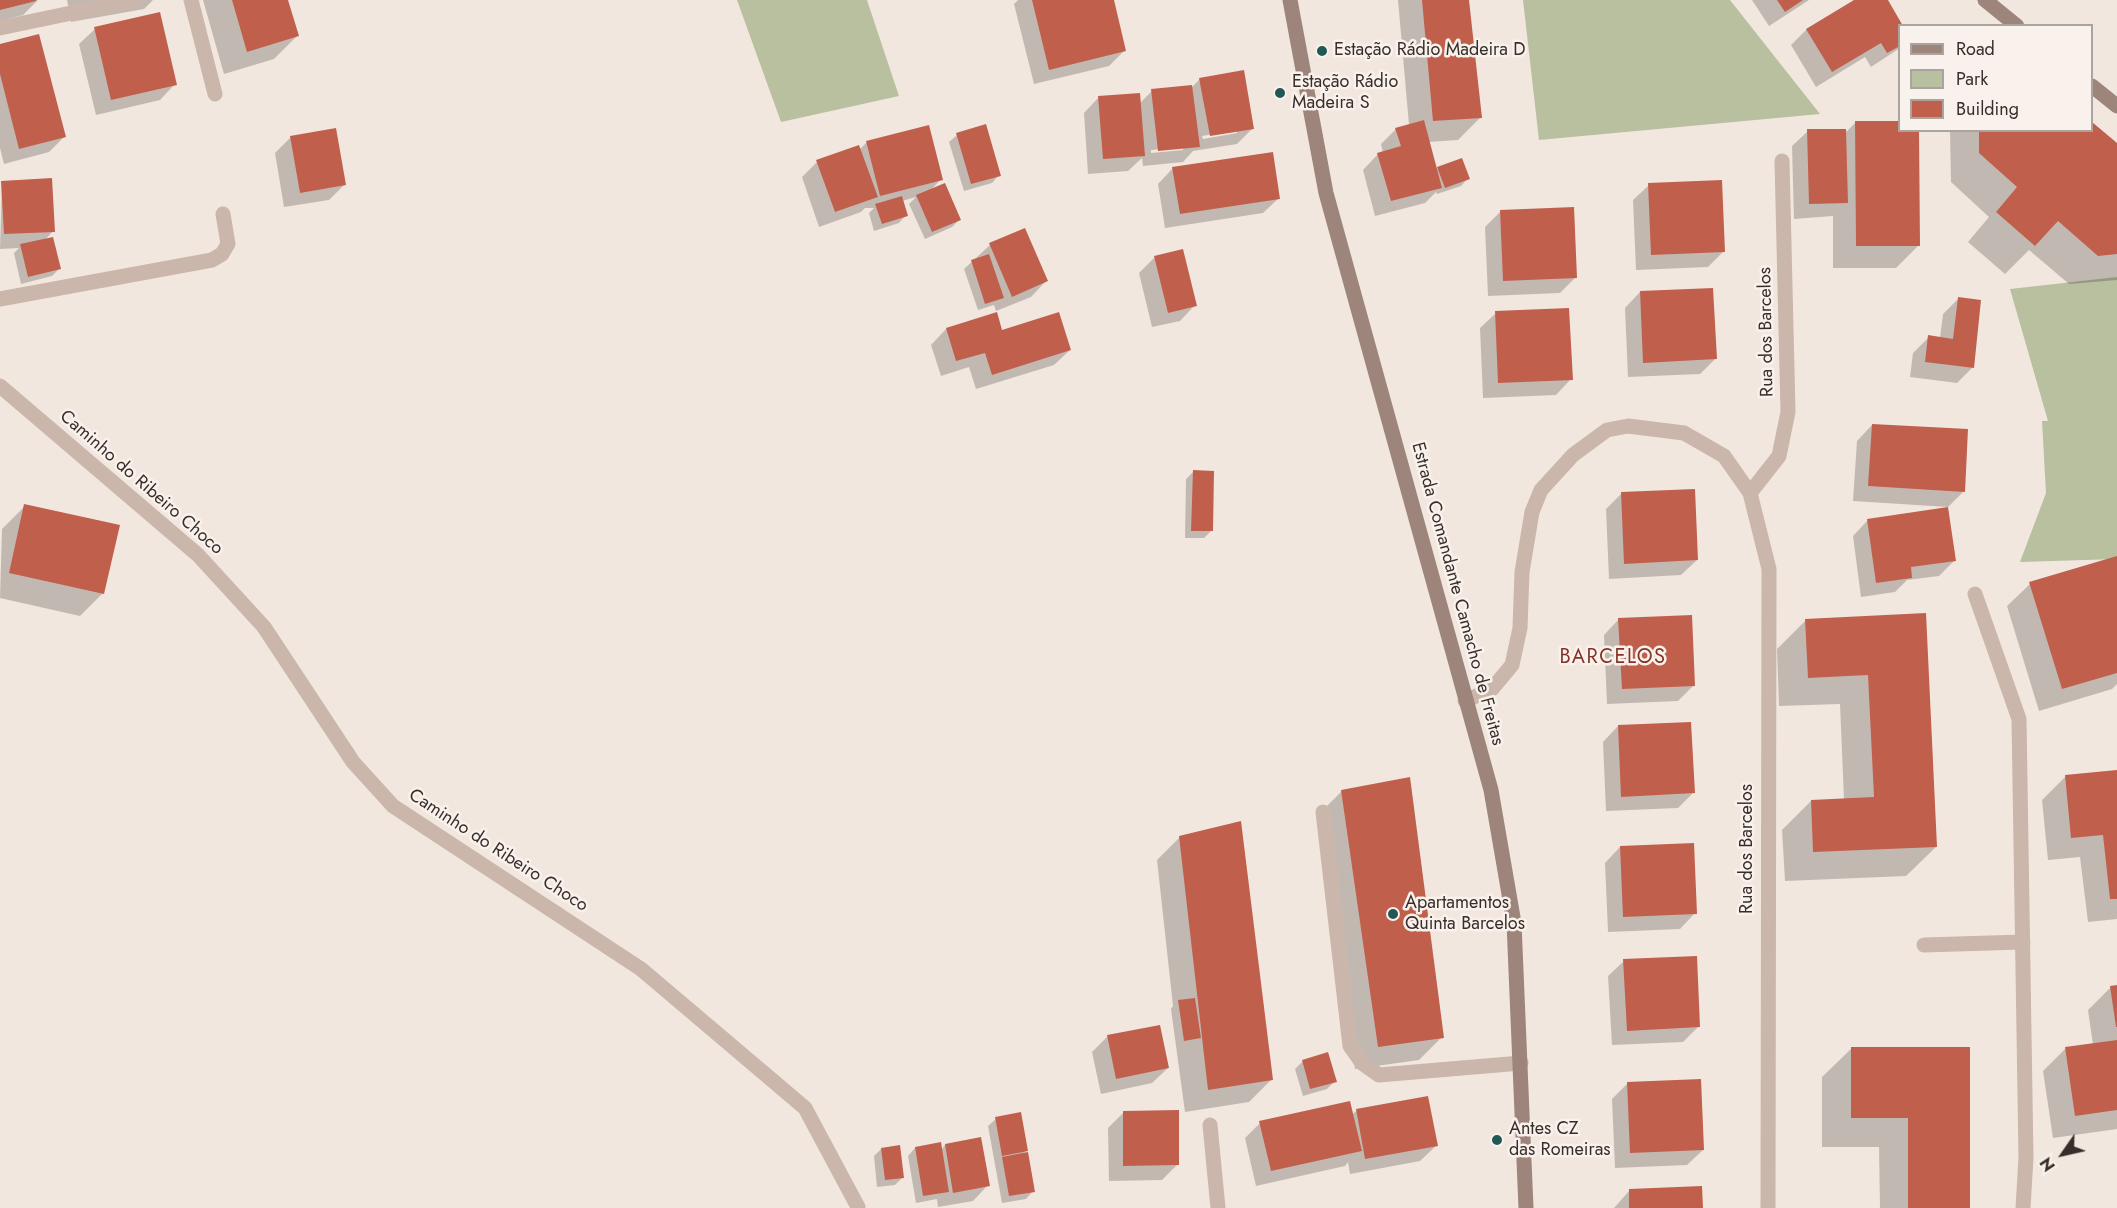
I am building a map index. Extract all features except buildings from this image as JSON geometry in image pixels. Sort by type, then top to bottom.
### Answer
[{"type":"main road","name":"Estrada Comandante Camacho de Freitas","points":[[1290,0],[1326,193],[1491,790],[1514,922],[1526,1208]]},
{"type":"main road","points":[[1985,0],[2015,24]]},
{"type":"main road","points":[[2093,88],[2117,106]]},
{"type":"street","points":[[0,28],[134,0]]},
{"type":"street","points":[[191,0],[215,94]]},
{"type":"street","name":"Rua dos Barcelos","points":[[1750,493],[1779,456],[1788,412],[1782,160]]},
{"type":"street","points":[[0,299],[212,260],[222,254],[228,243],[223,214]]},
{"type":"street","name":"Caminho do Ribeiro Choco","points":[[0,386],[198,555],[264,627],[353,762],[393,806],[641,969],[805,1108],[858,1207]]},
{"type":"street","name":"Rua dos Barcelos","points":[[1465,701],[1492,688],[1512,665],[1520,628],[1527,535],[1542,490],[1573,455],[1607,430],[1628,426],[1684,434],[1724,456],[1750,493],[1769,569],[1767,632],[1768,1208]]},
{"type":"street","points":[[1975,594],[2019,719],[2026,1158],[2023,1208]]},
{"type":"street","points":[[1323,812],[1350,1046],[1362,1063],[1379,1075],[1521,1063]]},
{"type":"street","points":[[1924,945],[2023,942]]},
{"type":"street","points":[[1210,1125],[1218,1208]]},
{"type":"green space","points":[[737,0],[867,0],[899,96],[781,122]]},
{"type":"green space","points":[[1523,0],[1730,0],[1820,114],[1539,140]]},
{"type":"green space","points":[[2117,277],[2117,559],[2020,562],[2046,493],[2042,421],[2048,421],[2010,289]]},
{"type":"place","name":"Estação Rádio Madeira D","points":[[1322,51]]},
{"type":"place","name":"Estação Rádio Madeira S","points":[[1280,93]]},
{"type":"place","name":"Apartamentos Quinta Barcelos","points":[[1393,914]]},
{"type":"place","name":"Antes CZ das Romeiras","points":[[1497,1140]]},
{"type":"district","name":"BARCELOS","points":[[1613,658]]}]
